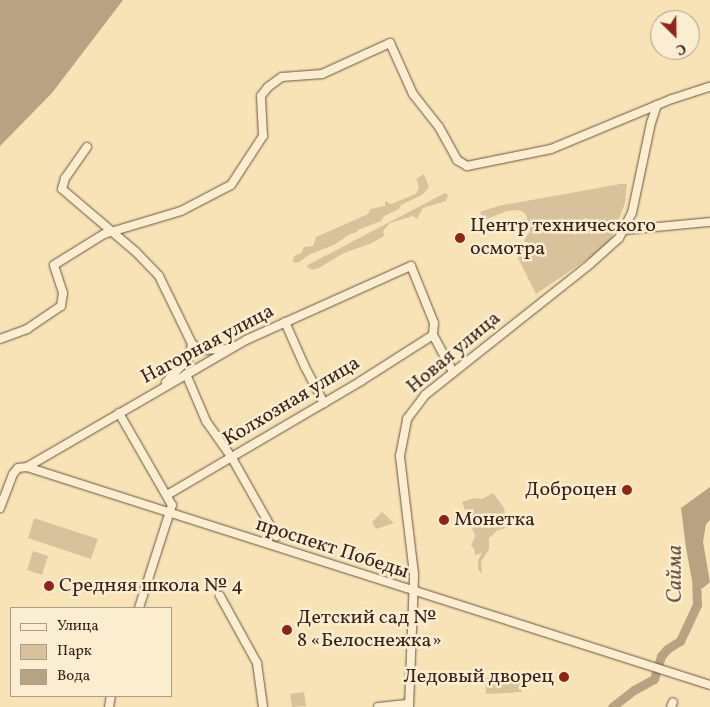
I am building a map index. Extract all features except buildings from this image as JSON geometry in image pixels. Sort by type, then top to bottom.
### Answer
[{"type":"street","points":[[0,339],[27,329],[61,306],[63,293],[54,265],[112,231],[181,211],[232,185],[261,140],[263,131],[261,96],[276,80],[286,76],[322,74],[390,44],[413,94],[439,127],[457,160],[464,165],[476,165],[551,149],[657,105],[710,86]]},
{"type":"street","name":"Новая улица","points":[[408,706],[413,592],[412,556],[400,460],[402,434],[407,419],[414,406],[453,372],[590,264],[611,246],[625,230],[635,200],[651,124],[657,105]]},
{"type":"street","points":[[87,146],[65,178],[62,189],[112,231],[162,279],[192,344],[192,353],[182,366],[155,392]]},
{"type":"street","points":[[625,230],[710,222]]},
{"type":"street","name":"Нагорная улица","points":[[27,467],[231,348],[412,266],[434,323],[433,335]]},
{"type":"street","points":[[285,322],[305,367],[324,403]]},
{"type":"street","points":[[433,335],[453,372]]},
{"type":"street","name":"Колхозная улица","points":[[167,494],[232,458],[433,335]]},
{"type":"street","points":[[192,344],[201,350],[231,348]]},
{"type":"street","points":[[186,374],[206,421],[232,458],[276,536]]},
{"type":"street","points":[[119,413],[167,494],[172,506],[139,607]]},
{"type":"street","name":"проспект Победы","points":[[2,492],[18,468],[27,467],[413,592],[710,685]]},
{"type":"street","points":[[0,508],[2,492]]},
{"type":"street","points":[[220,596],[254,657],[258,668],[263,707]]},
{"type":"street","points":[[378,707],[408,706]]},
{"type":"green space","points":[[424,174],[429,187],[422,195],[401,205],[399,209],[384,216],[381,221],[350,234],[334,245],[310,254],[298,263],[293,262],[294,256],[301,253],[304,247],[313,246],[316,237],[368,214],[370,209],[385,206],[385,201],[391,204],[416,194],[419,187],[416,179]]},
{"type":"green space","points":[[627,184],[625,203],[611,240],[595,254],[536,294],[513,248],[525,244],[524,240],[530,232],[526,214],[519,210],[507,211],[484,220],[480,212],[498,206]]},
{"type":"green space","points":[[445,193],[448,195],[446,201],[423,208],[417,219],[413,216],[390,223],[383,231],[384,236],[372,243],[344,253],[319,268],[312,270],[306,266]]},
{"type":"green space","points":[[493,493],[503,506],[510,527],[498,530],[489,538],[489,549],[481,562],[482,574],[478,569],[478,560],[482,553],[475,555],[474,548],[471,546],[475,536],[462,502],[474,498],[482,499]]},
{"type":"green space","points":[[382,512],[394,523],[376,529],[372,522]]},
{"type":"green space","points":[[34,518],[98,539],[91,559],[28,538]]},
{"type":"green space","points":[[33,551],[48,556],[42,575],[27,570]]},
{"type":"green space","points":[[521,676],[522,692],[486,694],[485,678]]},
{"type":"green space","points":[[304,692],[306,706],[292,707],[290,694]]},
{"type":"water","points":[[0,0],[123,0],[52,93],[0,146]]},
{"type":"water","points":[[710,487],[710,520],[706,524],[703,542],[710,582],[703,588],[696,587],[692,580],[681,508]]},
{"type":"waterway","name":"Сайма","points":[[612,707],[634,690],[654,679],[661,656],[667,649],[680,641],[697,605],[696,577]]},
{"type":"place","name":"Центр технического осмотра","points":[[460,238]]},
{"type":"place","name":"Доброцен","points":[[627,490]]},
{"type":"place","name":"Монетка","points":[[444,520]]},
{"type":"place","name":"Средняя школа № 4","points":[[49,586]]},
{"type":"place","name":"Детский сад № 8 «Белоснежка»","points":[[287,630]]},
{"type":"place","name":"Ледовый дворец","points":[[564,677]]}]
